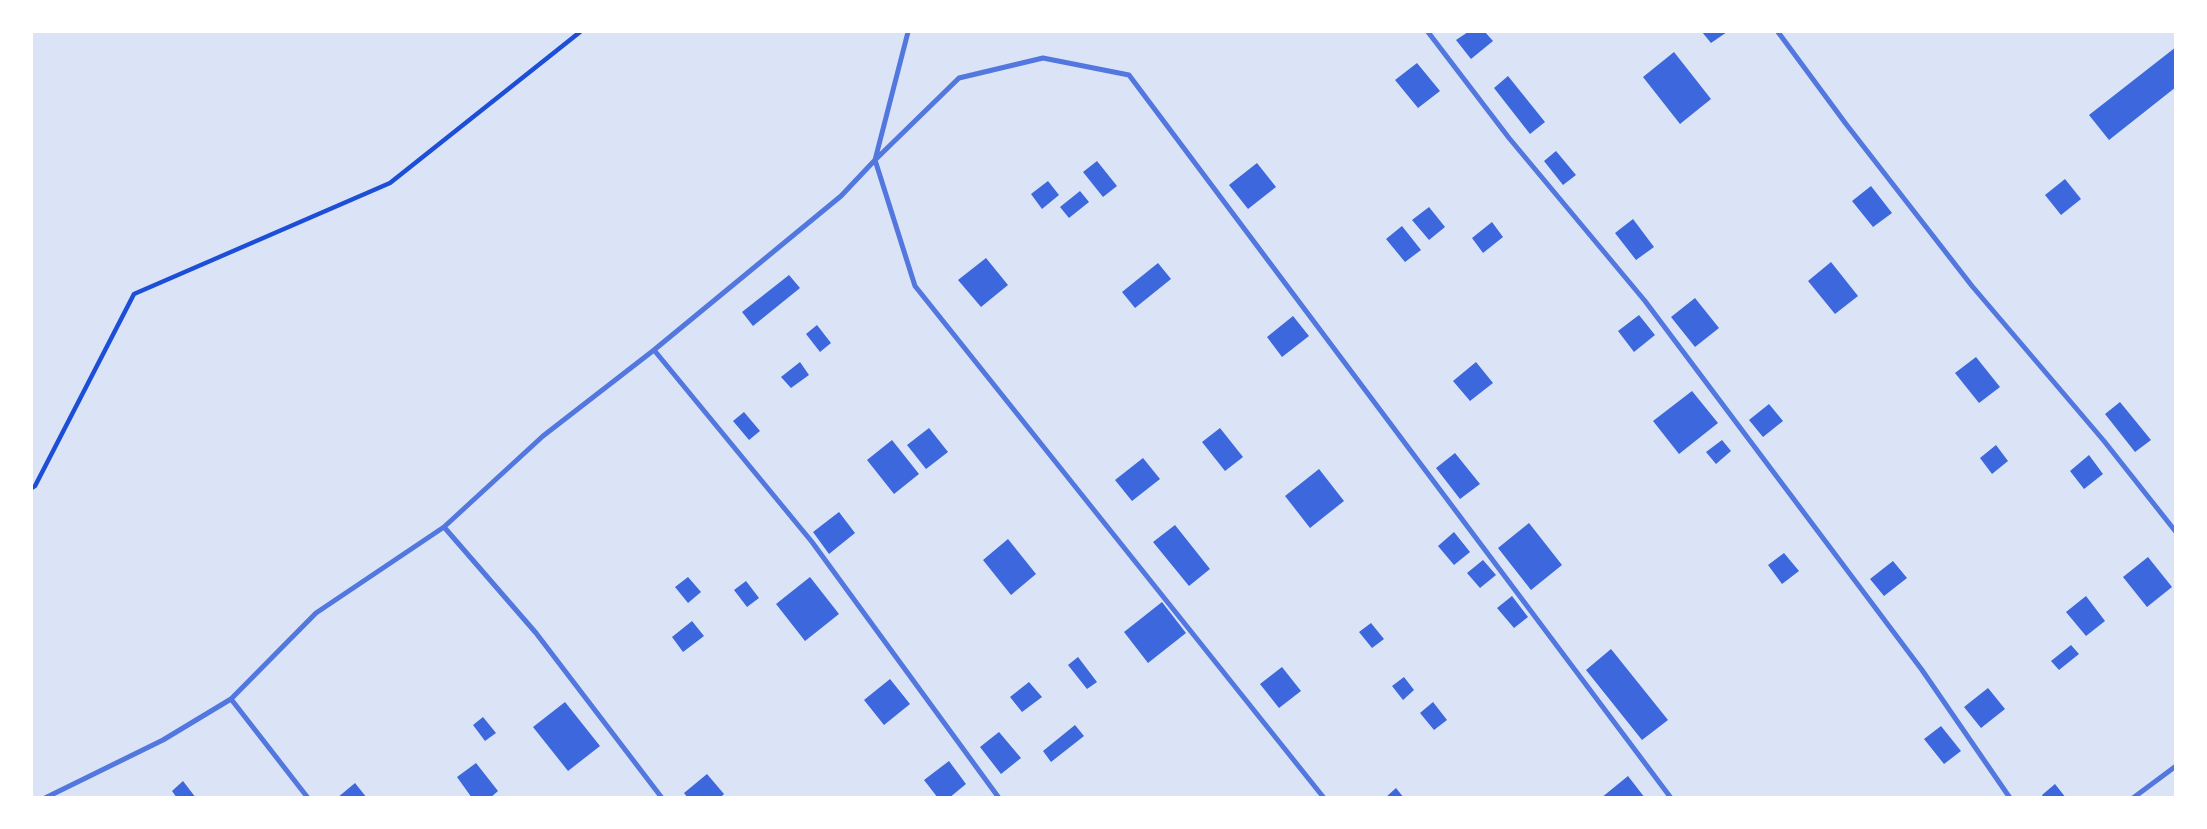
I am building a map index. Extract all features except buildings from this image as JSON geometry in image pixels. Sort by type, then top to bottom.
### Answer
[{"type":"lane","points":[[908,32],[875,160],[915,286],[1324,797]]},
{"type":"lane","points":[[1428,32],[1509,138],[1646,300],[1922,670],[2010,797]]},
{"type":"lane","points":[[1778,32],[1972,286],[2104,441],[2175,533]]},
{"type":"lane","points":[[45,797],[163,740],[231,699],[316,613],[444,527],[543,436],[654,350],[841,196],[959,78],[1043,58],[1129,75],[1671,797]]},
{"type":"lane","points":[[654,350],[812,542],[999,797]]},
{"type":"lane","points":[[444,527],[536,633],[662,797]]},
{"type":"lane","points":[[231,699],[308,797]]},
{"type":"lane","points":[[2133,797],[2175,766]]},
{"type":"path","points":[[32,488],[134,294],[390,183],[580,32]]},
{"type":"shaded area","points":[[32,32],[2175,32],[2175,797],[32,797]]}]
